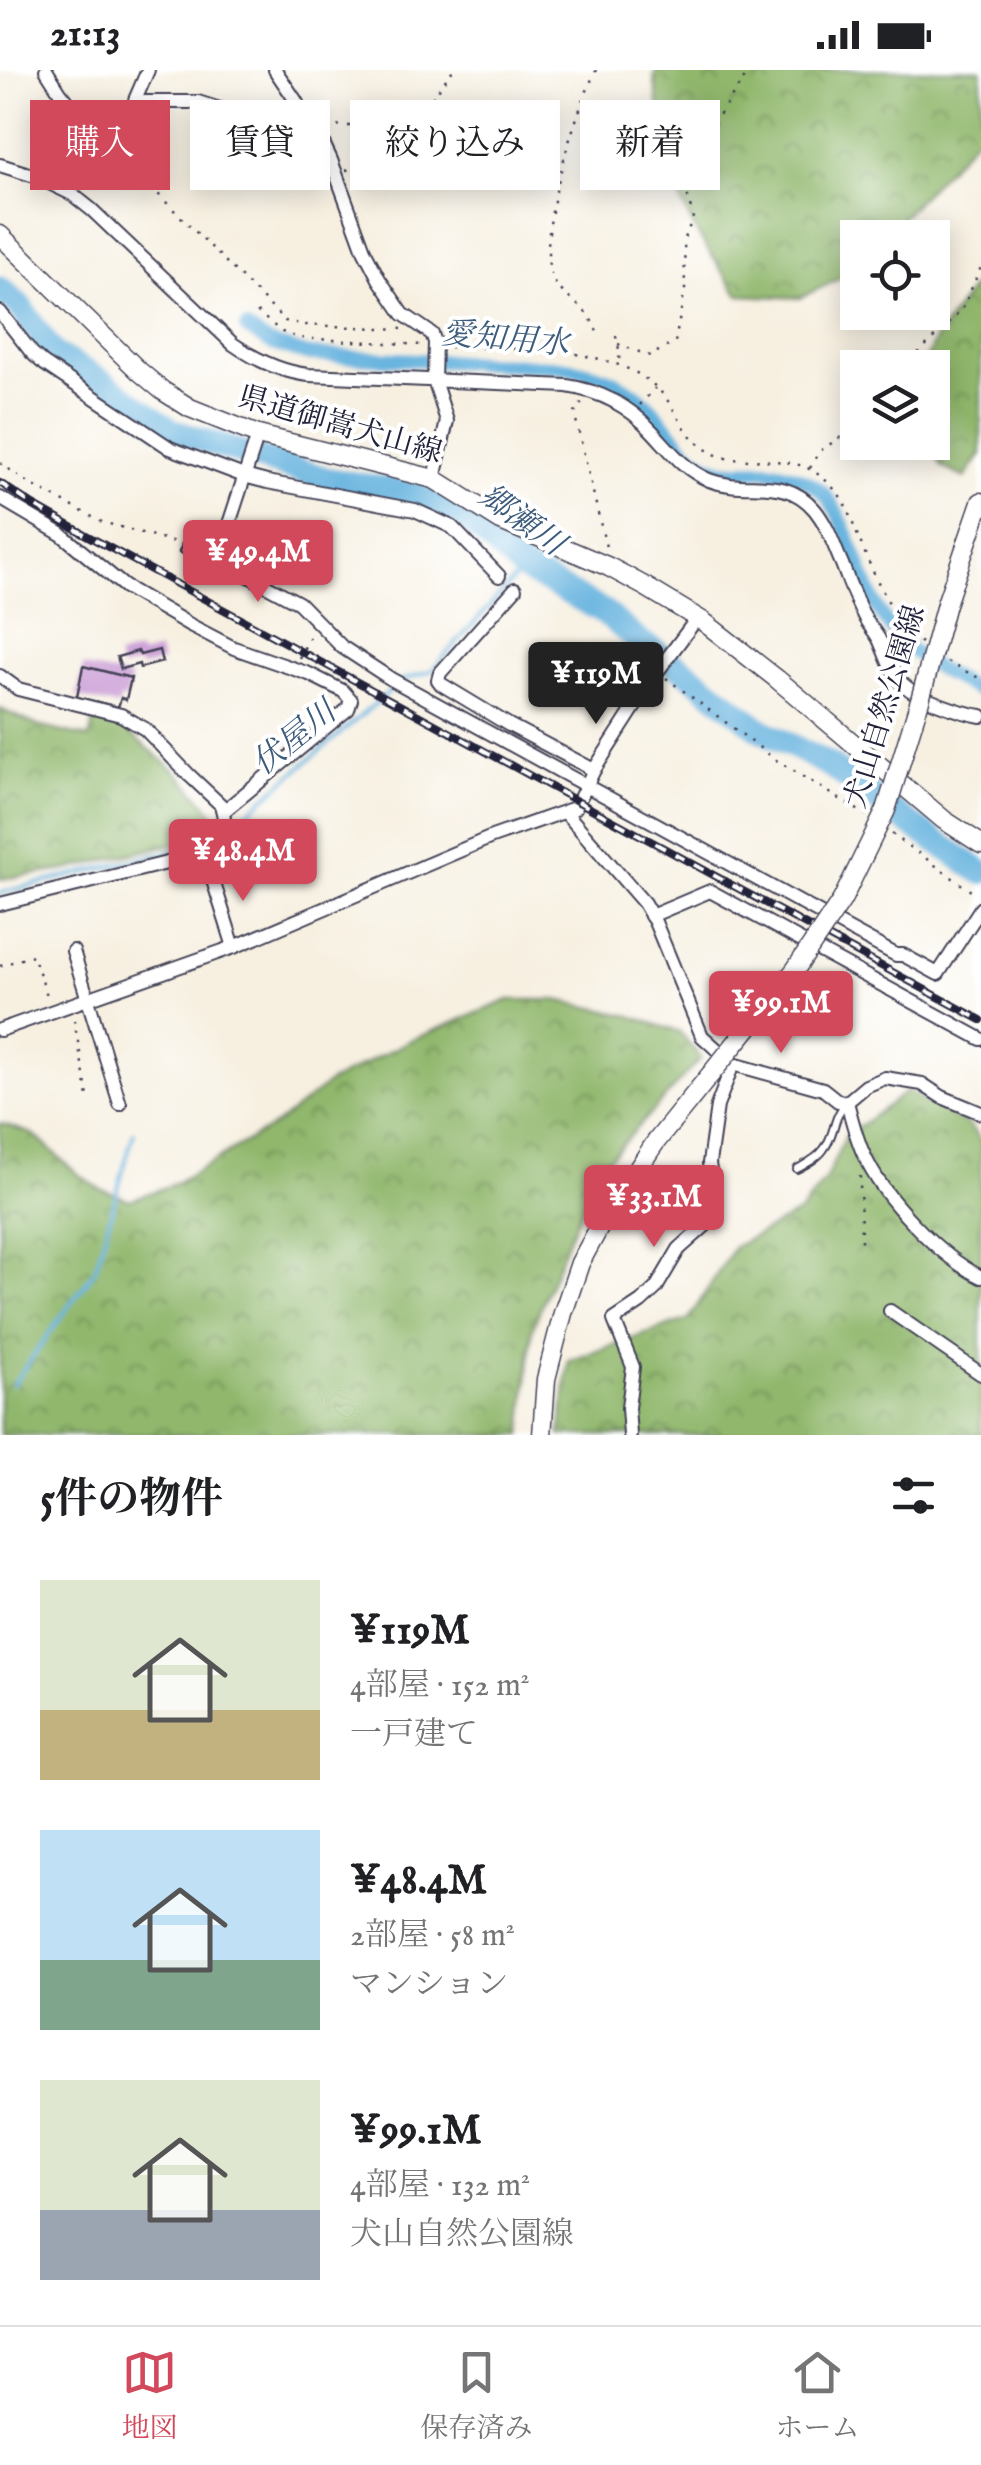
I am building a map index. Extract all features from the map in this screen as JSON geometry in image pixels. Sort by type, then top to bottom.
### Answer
[{"type":"main road","name":"県道御嵩犬山線","points":[[0,235],[12,256],[163,391],[190,408],[257,439],[434,478],[502,521],[609,567],[698,617],[944,820],[981,844]]},
{"type":"main road","name":"犬山自然公園線","points":[[542,1435],[546,1379],[563,1313],[580,1263],[600,1226],[655,1143],[795,970],[842,900],[886,810],[946,604],[981,502]]},
{"type":"street","points":[[46,70],[67,100]]},
{"type":"street","points":[[135,100],[148,70]]},
{"type":"street","points":[[275,70],[295,100]]},
{"type":"street","points":[[330,161],[379,279],[408,318],[432,334],[434,380],[447,421],[434,478]]},
{"type":"street","points":[[0,165],[30,174]]},
{"type":"street","points":[[64,190],[233,344],[260,361],[294,373],[587,389],[609,397],[632,413],[679,462],[712,481],[794,491],[824,523],[866,621],[902,684],[917,694],[981,716]]},
{"type":"street","points":[[0,312],[32,353],[56,373],[170,448],[244,476],[416,510],[452,527],[499,576]]},
{"type":"street","points":[[228,527],[204,551],[202,559],[206,564],[212,566],[220,561],[257,439]]},
{"type":"street","points":[[0,498],[61,534],[125,587],[190,625],[234,648],[344,691],[351,700],[348,708],[224,810]]},
{"type":"street","points":[[220,561],[299,603],[342,648],[408,689],[896,955],[903,954],[938,974],[981,908]]},
{"type":"street","points":[[515,589],[440,672],[438,680],[509,725],[594,770]]},
{"type":"street","points":[[0,1030],[234,947],[492,837],[575,808],[594,770],[657,672],[698,617]]},
{"type":"street","points":[[0,676],[18,690],[121,716],[146,729],[224,810],[223,842],[211,874]]},
{"type":"street","points":[[566,813],[644,903],[702,1036],[733,1064],[823,1089],[838,1101],[847,1102],[866,1086],[885,1078],[922,1084],[942,1097],[981,1112]]},
{"type":"street","points":[[0,904],[171,862],[194,860],[211,874],[234,947]]},
{"type":"street","points":[[652,916],[710,891],[981,1040]]},
{"type":"street","points":[[73,952],[120,1104]]},
{"type":"street","points":[[630,1435],[632,1367],[614,1320],[656,1288],[679,1249],[716,1216],[709,1162],[717,1106],[733,1064]]},
{"type":"street","points":[[847,1102],[864,1156],[888,1194],[955,1262],[981,1277]]},
{"type":"street","points":[[890,1311],[981,1374]]},
{"type":"lane","points":[[797,1169],[824,1151],[839,1110],[847,1102]]},
{"type":"path","points":[[330,124],[397,126],[408,122],[453,70]]},
{"type":"path","points":[[596,70],[584,95],[548,234],[549,267],[556,285],[586,312],[598,334]]},
{"type":"path","points":[[618,344],[650,356],[675,342],[685,289],[684,238],[693,219],[683,175],[712,123],[750,70]]},
{"type":"path","points":[[335,171],[411,164],[458,150],[477,149],[566,159]]},
{"type":"path","points":[[153,190],[284,321],[403,330],[408,318]]},
{"type":"path","points":[[921,350],[962,310],[981,267]]},
{"type":"path","points":[[616,336],[618,365]]},
{"type":"path","points":[[632,413],[656,387]]},
{"type":"path","points":[[595,404],[581,402],[575,410],[609,567]]},
{"type":"path","points":[[809,469],[820,451],[840,437]]},
{"type":"path","points":[[0,462],[30,484],[102,522],[204,551]]},
{"type":"path","points":[[293,668],[318,623]]},
{"type":"path","points":[[657,672],[778,762],[870,818]]},
{"type":"path","points":[[886,830],[981,898]]},
{"type":"path","points":[[0,966],[33,955],[49,1001]]},
{"type":"path","points":[[72,1005],[89,1102]]},
{"type":"path","points":[[861,1243],[860,1169],[864,1156]]},
{"type":"green space","points":[[656,70],[981,70],[981,132],[900,220],[840,220],[840,278],[800,298],[739,295],[696,231],[677,190],[720,190],[720,100],[658,100]]},
{"type":"green space","points":[[981,275],[981,454],[965,478],[942,467],[938,460],[950,460],[950,350],[930,350],[942,330],[950,330],[950,319]]},
{"type":"green space","points":[[0,709],[38,726],[89,738],[94,721],[122,727],[176,771],[212,811],[211,835],[65,870],[0,879]]},
{"type":"green space","points":[[509,1000],[557,1000],[631,1016],[681,1033],[701,1058],[601,1167],[532,1329],[522,1435],[0,1435],[0,1123],[33,1134],[100,1189],[130,1200],[177,1183],[278,1123],[330,1082],[411,1040]]},
{"type":"green space","points":[[907,1091],[970,1126],[981,1142],[981,1435],[560,1435],[569,1361],[689,1319],[734,1247],[800,1212],[826,1179],[845,1137]]},
{"type":"building","points":[[182,545],[195,551],[192,558],[179,552]]},
{"type":"building","points":[[159,650],[162,662],[140,668],[139,664],[121,669],[117,657],[138,651],[140,655]]},
{"type":"building","points":[[83,666],[131,678],[126,700],[121,698],[118,707],[77,697]]},
{"type":"waterway","name":"郷瀬川","points":[[0,289],[19,305],[53,353],[102,381],[172,431],[326,479],[414,494],[462,515],[523,569],[601,610],[761,730],[831,766],[981,872]]},
{"type":"waterway","name":"愛知用水","points":[[246,328],[269,343],[309,355],[552,366],[615,382],[648,405],[702,462],[726,470],[782,473],[821,491],[840,519],[877,607],[897,636],[935,667],[981,692]]},
{"type":"waterway","name":"伏屋川","points":[[228,826],[403,680],[431,671],[523,569]]},
{"type":"waterway","name":"伏屋川","points":[[0,893],[202,844],[220,831]]},
{"type":"waterway","points":[[13,1384],[95,1270],[134,1132]]},
{"type":"railway","points":[[0,483],[88,536],[981,1020]]}]
